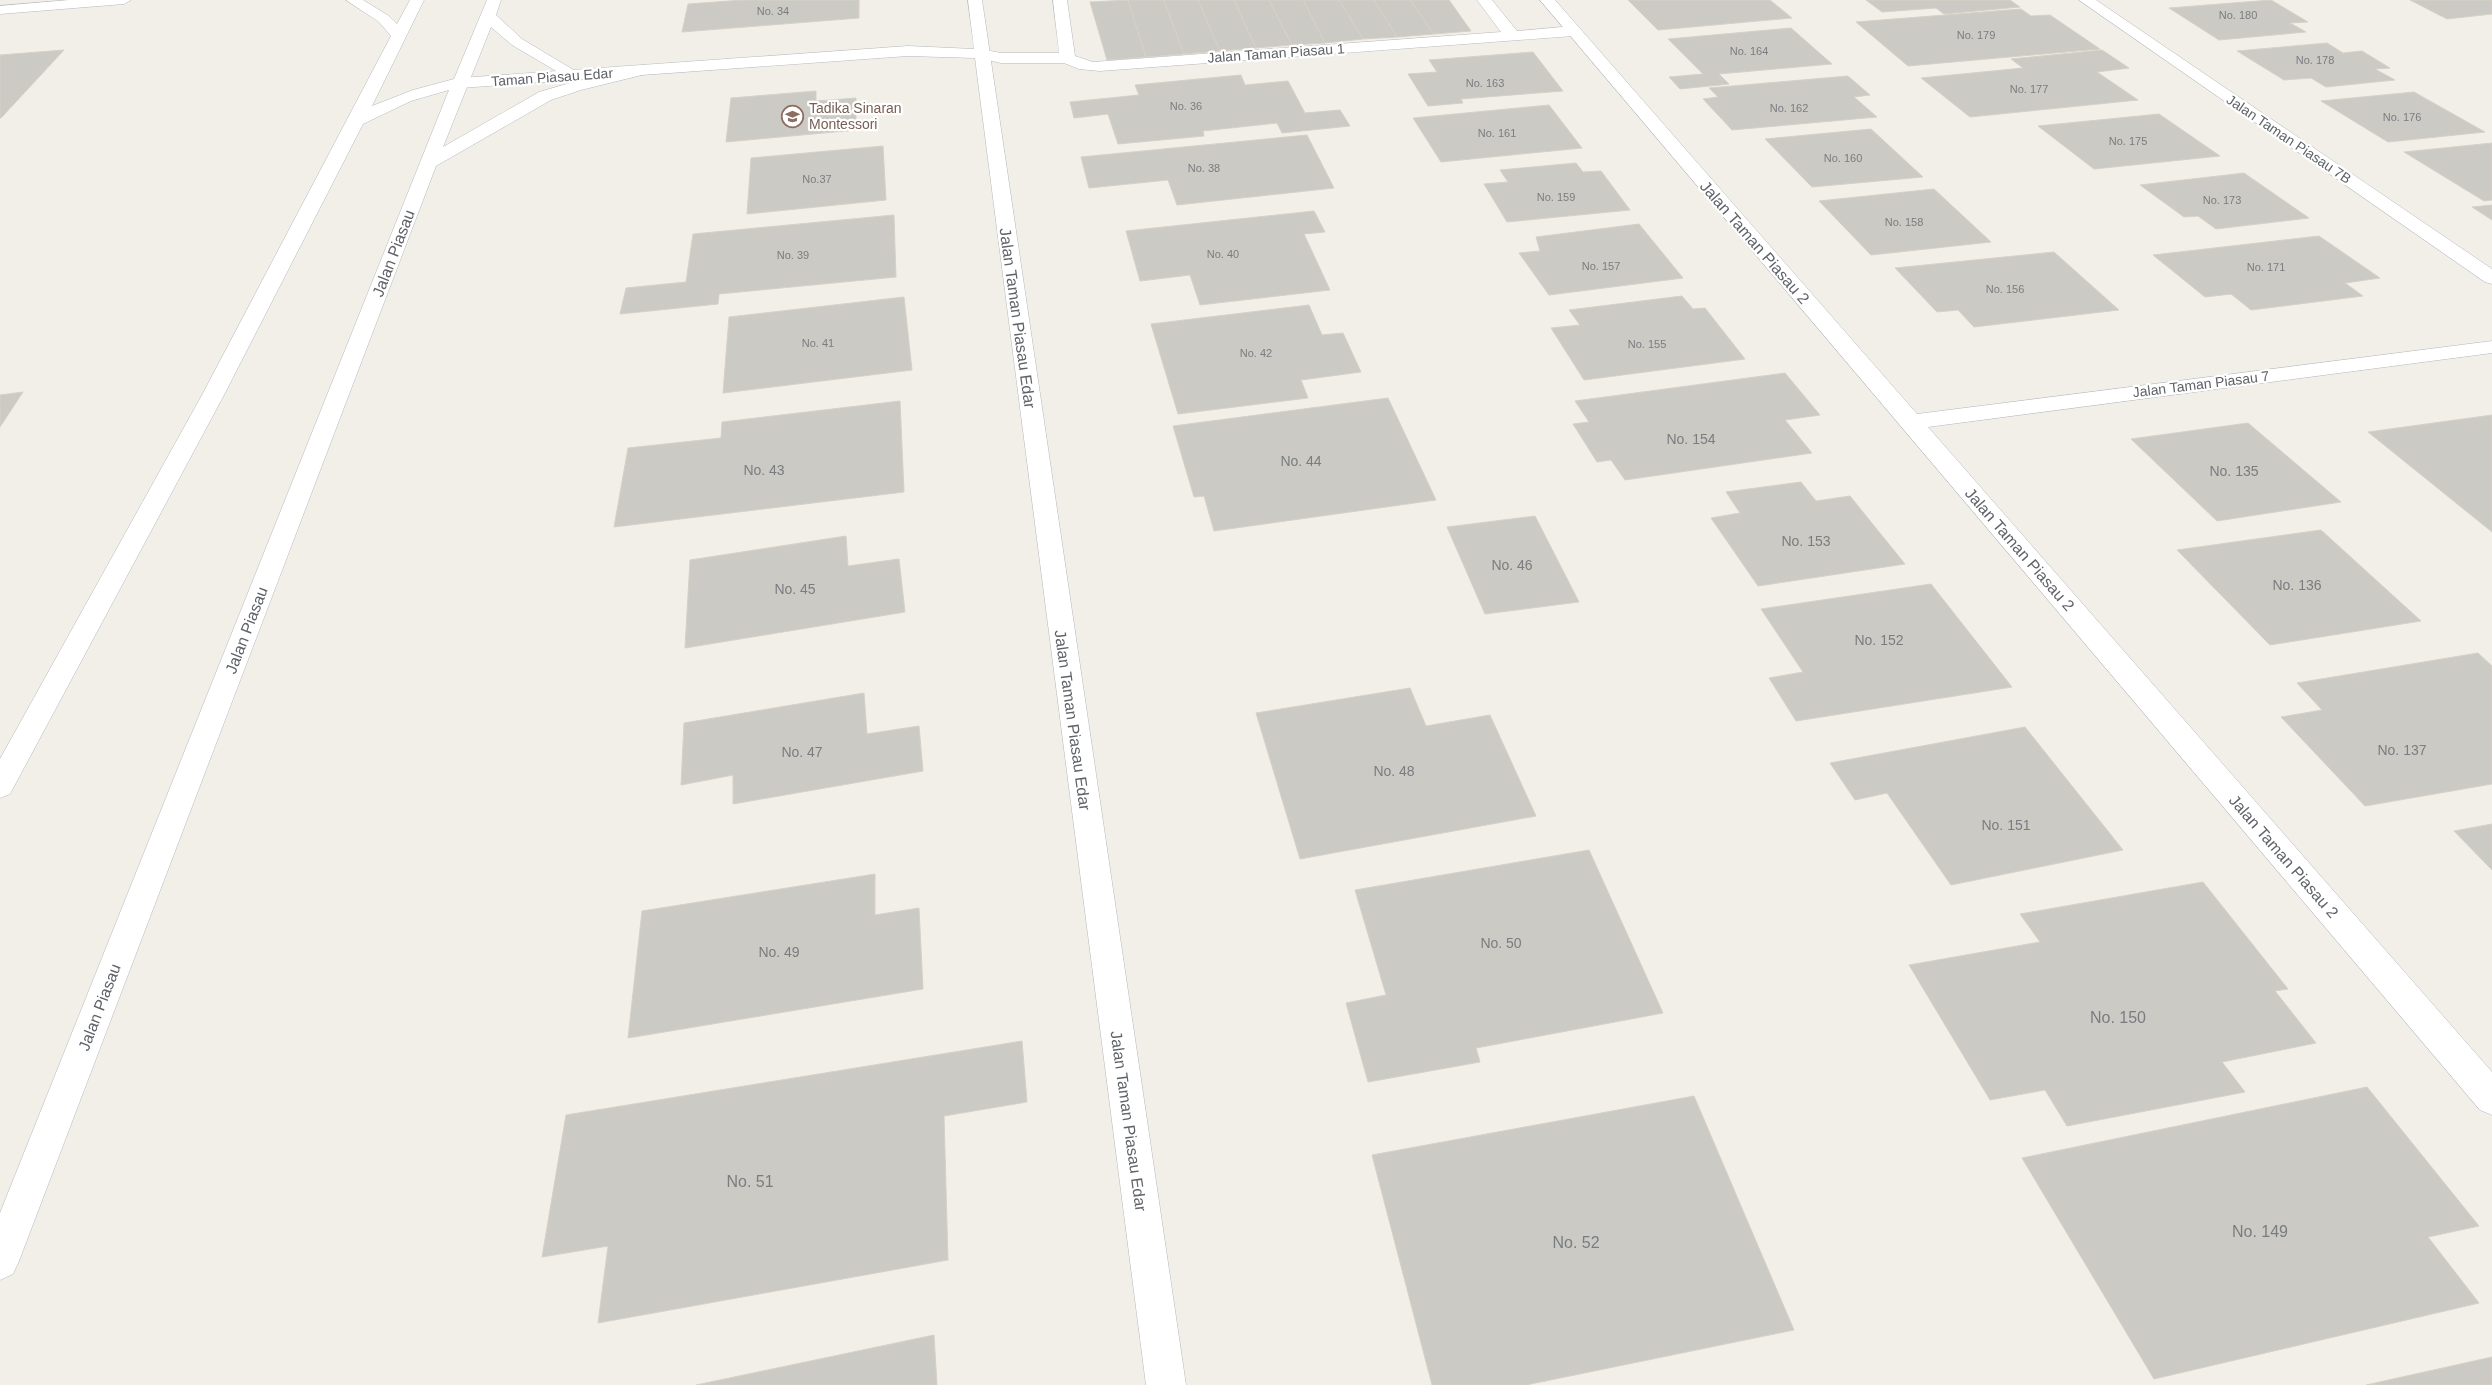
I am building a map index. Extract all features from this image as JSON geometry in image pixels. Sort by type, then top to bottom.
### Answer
[{"type":"street","points":[[0,10],[124,0]]},
{"type":"street","points":[[353,0],[384,19],[399,35]]},
{"type":"street","points":[[0,786],[130,551],[356,122],[416,0]]},
{"type":"street","name":"Jalan Piasau","points":[[0,1261],[428,163],[494,0]]},
{"type":"street","name":"Jalan Taman Piasau Edar","points":[[975,0],[1166,1385]]},
{"type":"street","points":[[1060,0],[1067,58]]},
{"type":"street","points":[[1484,0],[1512,36]]},
{"type":"street","name":"Jalan Taman Piasau 2","points":[[1547,0],[2492,1098]]},
{"type":"street","name":"Jalan Taman Piasau 7B","points":[[2086,0],[2492,278]]},
{"type":"street","points":[[488,16],[517,42],[574,75]]},
{"type":"street","name":"Jalan Taman Piasau 1","points":[[981,54],[1001,58],[1067,58],[1074,64],[1091,66],[1121,65],[1573,31]]},
{"type":"street","points":[[428,163],[545,96],[576,86],[644,70],[908,52],[947,51],[981,54]]},
{"type":"street","name":"Taman Piasau Edar","points":[[356,122],[386,104],[416,92],[460,83],[644,70]]},
{"type":"street","name":"Jalan Taman Piasau 7","points":[[1910,422],[2492,347]]},
{"type":"building","points":[[742,0],[859,0],[859,18],[682,32],[688,4]]},
{"type":"building","points":[[1128,0],[1146,57],[1107,60],[1090,2]]},
{"type":"building","points":[[1128,0],[1164,0],[1184,54],[1146,57]]},
{"type":"building","points":[[1164,0],[1198,0],[1220,51],[1184,54]]},
{"type":"building","points":[[1198,0],[1234,0],[1256,48],[1220,51]]},
{"type":"building","points":[[1234,0],[1269,0],[1292,45],[1256,48]]},
{"type":"building","points":[[1269,0],[1303,0],[1325,43],[1292,45]]},
{"type":"building","points":[[1303,0],[1339,0],[1363,39],[1325,43]]},
{"type":"building","points":[[1339,0],[1374,0],[1397,37],[1363,39]]},
{"type":"building","points":[[1374,0],[1410,0],[1434,34],[1397,37]]},
{"type":"building","points":[[1410,0],[1449,0],[1471,31],[1434,34]]},
{"type":"building","points":[[1628,0],[1770,0],[1792,18],[1658,30]]},
{"type":"building","points":[[1866,0],[2010,0],[2020,7],[1944,14],[1936,8],[1882,12]]},
{"type":"building","points":[[2271,0],[2308,22],[2290,23],[2306,32],[2219,40],[2169,8]]},
{"type":"building","points":[[2410,0],[2492,0],[2492,14],[2447,19]]},
{"type":"building","points":[[2021,9],[2031,16],[2050,15],[2100,49],[1908,66],[1856,22]]},
{"type":"building","points":[[1791,28],[1832,64],[1719,74],[1729,84],[1680,89],[1669,77],[1703,74],[1668,39]]},
{"type":"building","points":[[2327,43],[2343,53],[2362,51],[2390,68],[2375,69],[2395,80],[2326,87],[2311,78],[2284,80],[2237,51]]},
{"type":"building","points":[[64,50],[1,118],[0,118],[0,55]]},
{"type":"building","points":[[2102,50],[2129,68],[2097,72],[2138,100],[1970,117],[1921,78],[2023,68],[2011,59]]},
{"type":"building","points":[[1533,52],[1563,91],[1461,99],[1463,103],[1428,106],[1408,74],[1437,72],[1429,60]]},
{"type":"building","points":[[1241,75],[1245,85],[1288,81],[1305,113],[1340,110],[1350,126],[1282,133],[1277,123],[1203,131],[1204,136],[1118,144],[1108,114],[1074,118],[1070,102],[1139,95],[1135,85]]},
{"type":"building","points":[[1848,76],[1870,95],[1854,97],[1877,117],[1732,130],[1703,99],[1718,97],[1709,88]]},
{"type":"building","name":"Tadika Sinaran Montessori","points":[[816,91],[816,101],[856,98],[856,130],[726,142],[731,98]]},
{"type":"building","points":[[2414,92],[2485,132],[2388,142],[2321,101]]},
{"type":"building","points":[[1549,105],[1582,148],[1441,162],[1413,118]]},
{"type":"building","points":[[2159,114],[2220,156],[2094,169],[2038,126]]},
{"type":"building","points":[[1871,129],[1923,177],[1812,187],[1765,139]]},
{"type":"building","points":[[1307,135],[1334,188],[1177,205],[1168,180],[1089,188],[1081,157]]},
{"type":"building","points":[[2492,143],[2492,200],[2484,201],[2404,152]]},
{"type":"building","points":[[883,146],[886,200],[747,214],[751,158]]},
{"type":"building","points":[[1576,163],[1583,172],[1601,171],[1630,210],[1507,222],[1484,184],[1508,182],[1500,170]]},
{"type":"building","points":[[2244,173],[2309,218],[2216,229],[2198,216],[2184,217],[2140,185]]},
{"type":"building","points":[[1934,189],[1991,242],[1871,255],[1819,201]]},
{"type":"building","points":[[2492,205],[2492,220],[2472,207]]},
{"type":"building","points":[[1314,211],[1325,232],[1304,234],[1330,290],[1200,305],[1190,275],[1140,281],[1126,231]]},
{"type":"building","points":[[894,215],[896,277],[719,294],[718,304],[620,314],[626,288],[686,282],[693,234]]},
{"type":"building","points":[[1639,224],[1683,278],[1549,295],[1519,253],[1540,251],[1536,237]]},
{"type":"building","points":[[2319,236],[2380,278],[2345,283],[2363,296],[2251,310],[2231,294],[2205,297],[2153,255]]},
{"type":"building","points":[[2054,252],[2119,310],[1974,327],[1958,310],[1937,312],[1895,268]]},
{"type":"building","points":[[1682,296],[1693,309],[1705,308],[1745,359],[1584,380],[1551,328],[1580,325],[1569,310]]},
{"type":"building","points":[[904,297],[912,370],[723,393],[729,317]]},
{"type":"building","points":[[1309,305],[1322,335],[1343,333],[1361,372],[1301,380],[1308,398],[1178,414],[1151,324]]},
{"type":"building","points":[[1785,373],[1820,415],[1785,420],[1812,453],[1625,480],[1611,460],[1597,462],[1573,424],[1589,422],[1575,401]]},
{"type":"building","points":[[23,392],[0,427],[0,395]]},
{"type":"building","points":[[1388,398],[1436,500],[1214,531],[1204,496],[1194,497],[1173,426]]},
{"type":"building","points":[[900,401],[904,492],[614,527],[628,448],[721,438],[722,422]]},
{"type":"building","points":[[2492,415],[2492,532],[2368,432]]},
{"type":"building","points":[[2248,423],[2341,502],[2217,521],[2131,439]]},
{"type":"building","points":[[1801,482],[1816,501],[1850,496],[1905,564],[1758,586],[1711,518],[1740,513],[1726,492]]},
{"type":"building","points":[[1535,516],[1579,602],[1485,614],[1447,527]]},
{"type":"building","points":[[2321,530],[2421,621],[2270,645],[2177,550]]},
{"type":"building","points":[[846,536],[848,566],[899,559],[905,612],[685,648],[690,560]]},
{"type":"building","points":[[1931,584],[2012,687],[1796,721],[1769,678],[1803,672],[1761,609]]},
{"type":"building","points":[[2478,653],[2492,666],[2492,784],[2365,806],[2281,717],[2322,710],[2297,683]]},
{"type":"building","points":[[1410,688],[1426,726],[1490,715],[1536,816],[1300,859],[1256,713]]},
{"type":"building","points":[[864,693],[867,734],[919,726],[923,771],[733,804],[733,775],[681,785],[684,723]]},
{"type":"building","points":[[2025,727],[2123,850],[1951,885],[1887,793],[1855,800],[1830,763]]},
{"type":"building","points":[[2492,824],[2492,870],[2454,831]]},
{"type":"building","points":[[1589,850],[1663,1013],[1476,1048],[1480,1062],[1368,1082],[1346,1003],[1386,995],[1355,890]]},
{"type":"building","points":[[875,874],[875,915],[919,908],[923,989],[628,1038],[642,911]]},
{"type":"building","points":[[2203,882],[2288,989],[2275,991],[2316,1043],[2222,1062],[2245,1092],[2067,1126],[2045,1090],[1990,1100],[1909,965],[2040,942],[2020,914]]},
{"type":"building","points":[[1022,1041],[1027,1102],[944,1116],[948,1260],[598,1323],[608,1246],[542,1257],[566,1115]]},
{"type":"building","points":[[2367,1087],[2479,1226],[2428,1237],[2479,1303],[2154,1379],[2022,1158]]},
{"type":"building","points":[[1694,1096],[1794,1330],[1526,1385],[1432,1385],[1372,1155]]},
{"type":"building","points":[[934,1335],[937,1385],[696,1385]]},
{"type":"building","points":[[2492,1357],[2492,1385],[2366,1385]]},
{"type":"place","name":"Tadika Sinaran Montessori","points":[[793,116]]}]
